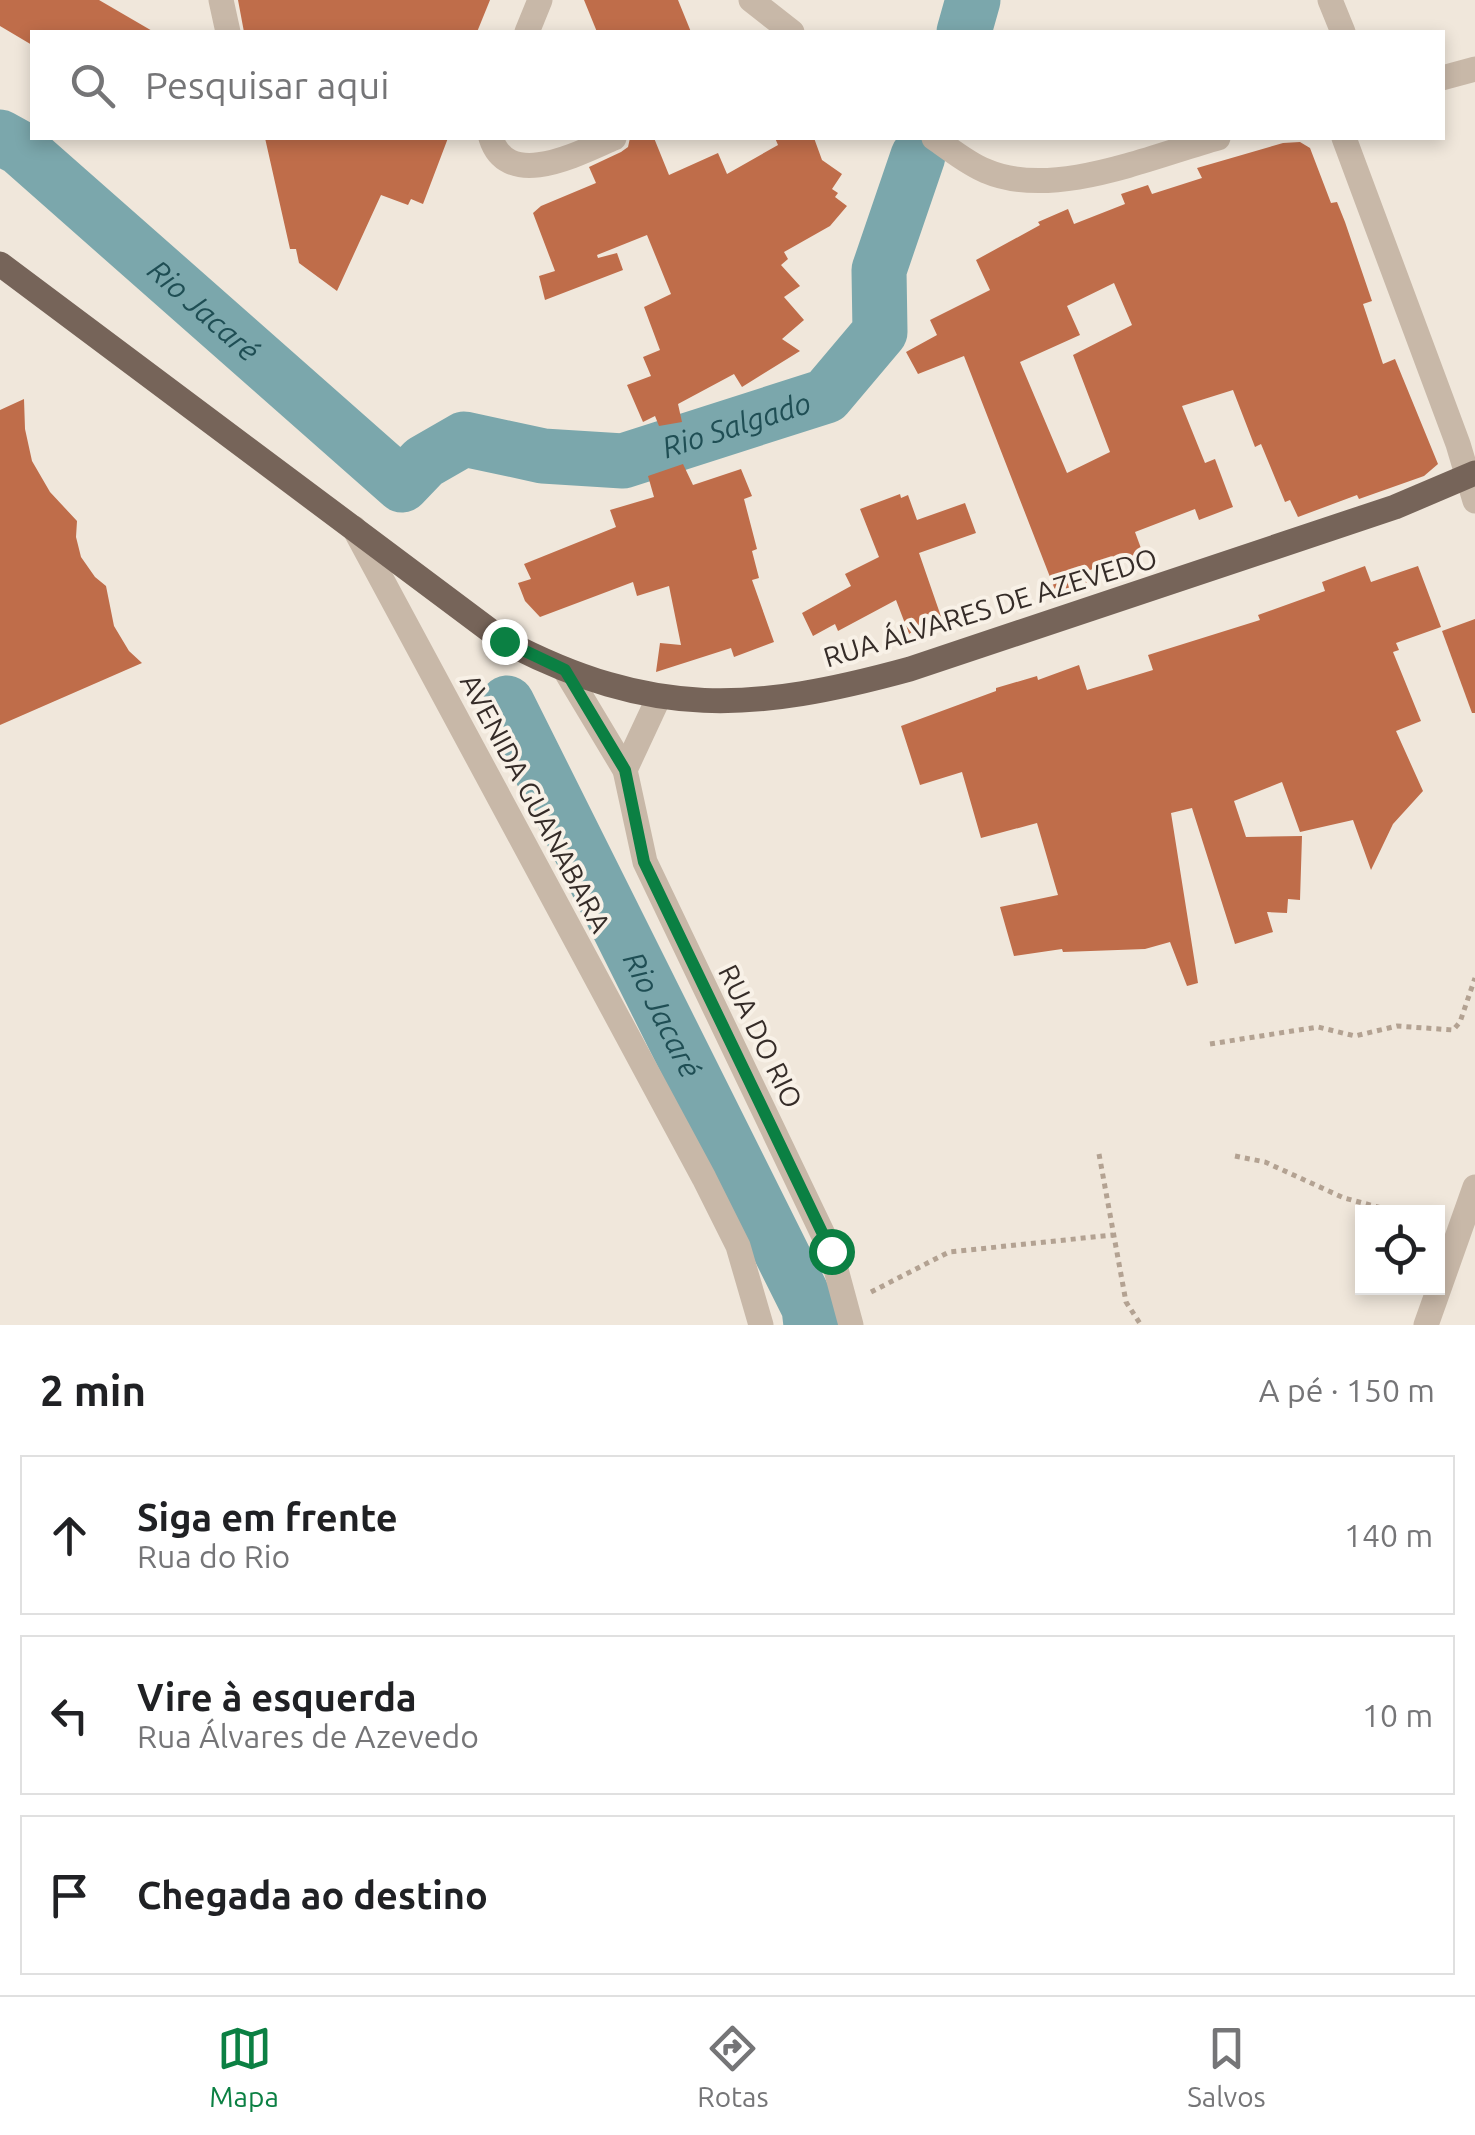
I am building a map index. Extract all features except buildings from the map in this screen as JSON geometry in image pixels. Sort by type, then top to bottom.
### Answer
[{"type":"main road","name":"RUA ÁLVARES DE AZEVEDO","points":[[0,264],[483,626],[565,670],[659,697],[745,702],[834,688],[910,669],[1473,484]]},
{"type":"street","points":[[221,0],[228,30]]},
{"type":"street","points":[[527,30],[540,0]]},
{"type":"street","points":[[751,0],[789,30]]},
{"type":"street","points":[[1330,0],[1342,30]]},
{"type":"street","points":[[1445,77],[1475,70]]},
{"type":"street","points":[[495,146],[512,162],[533,166],[554,162],[609,140]]},
{"type":"street","points":[[937,140],[986,172],[1032,182],[1085,176],[1211,140]]},
{"type":"street","points":[[1345,140],[1473,484]]},
{"type":"street","name":"AVENIDA GUANABARA","points":[[361,533],[704,1178],[738,1246],[762,1325]]},
{"type":"street","name":"RUA DO RIO","points":[[565,670],[625,770],[644,862],[831,1251],[848,1314]]},
{"type":"street","points":[[625,770],[659,697]]},
{"type":"street","points":[[1426,1325],[1475,1187]]},
{"type":"path","points":[[1210,1044],[1318,1026],[1362,1036],[1397,1026],[1453,1030],[1460,1022],[1475,978]]},
{"type":"path","points":[[1099,1154],[1126,1302],[1141,1325]]},
{"type":"path","points":[[1235,1156],[1284,1169],[1344,1198],[1370,1205]]},
{"type":"path","points":[[848,1314],[949,1252],[1112,1235]]},
{"type":"waterway","name":"Rio Salgado","points":[[965,30],[973,0]]},
{"type":"waterway","name":"Rio Salgado","points":[[0,137],[20,148],[402,485],[424,462],[464,439],[543,456],[623,461],[826,396],[880,332],[879,270],[918,156]]},
{"type":"waterway","name":"Rio Jacaré","points":[[507,703],[809,1308],[811,1325]]},
{"type":"route","points":[[504,641],[565,670],[625,770],[644,862],[831,1251]]}]
